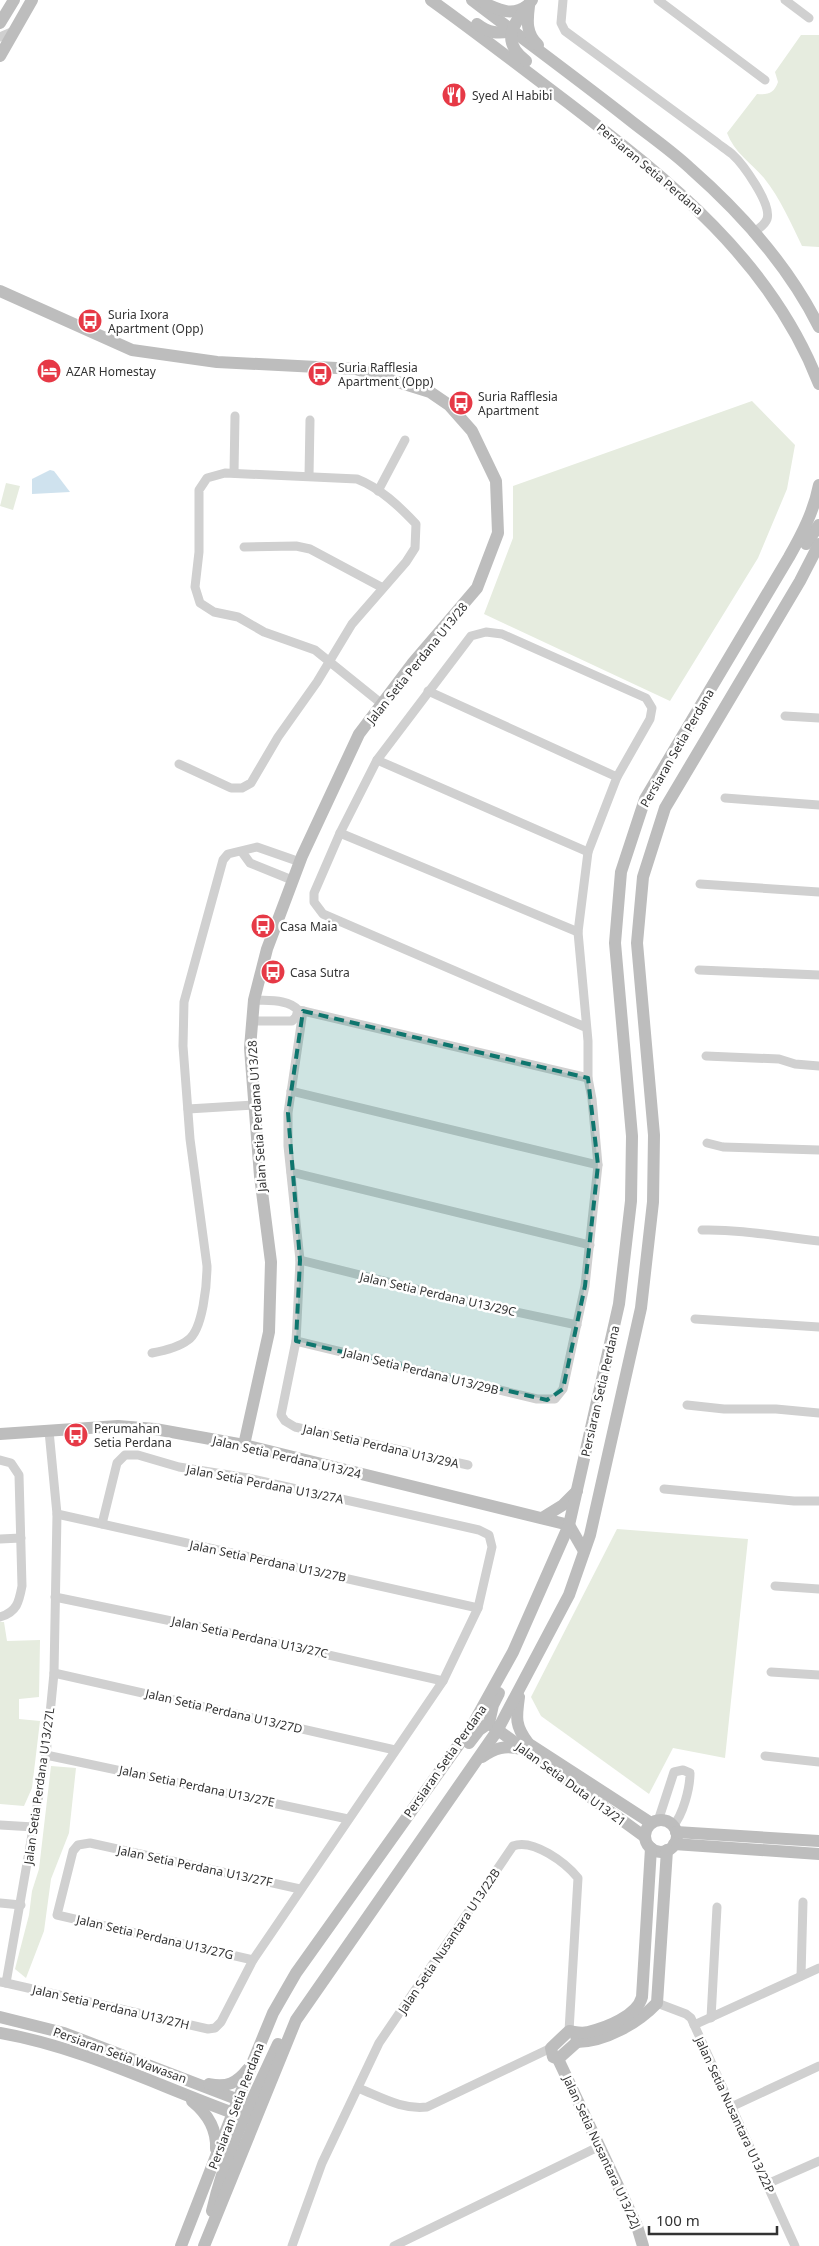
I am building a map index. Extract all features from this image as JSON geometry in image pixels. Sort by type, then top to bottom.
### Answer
[{"type":"main road","points":[[0,23],[14,0]]},
{"type":"main road","points":[[0,56],[32,0]]},
{"type":"main road","points":[[432,0],[447,4],[489,33],[512,30]]},
{"type":"main road","name":"Persiaran Setia Perdana","points":[[432,0],[584,115],[675,187],[714,223],[756,273],[788,317],[806,352],[819,384]]},
{"type":"main road","name":"Persiaran Setia Perdana","points":[[472,0],[571,74],[690,168],[731,207],[789,277],[819,327]]},
{"type":"main road","points":[[477,0],[509,13],[520,11],[531,2]]},
{"type":"main road","points":[[531,2],[512,30],[510,40],[514,52],[565,91],[584,115]]},
{"type":"main road","points":[[531,2],[528,30],[533,40],[571,74]]},
{"type":"main road","name":"Jalan Setia Perdana U13/28","points":[[0,290],[132,350],[217,362],[356,369],[430,392],[449,405],[477,439],[496,481],[498,533],[477,588],[382,704],[352,749],[292,880],[267,949],[254,1000],[250,1048],[260,1176],[271,1262],[269,1332],[244,1445]]},
{"type":"main road","name":"Persiaran Setia Perdana","points":[[181,2246],[273,2013],[296,1973],[472,1726],[513,1652],[569,1525],[619,1304],[631,1201],[632,1136],[615,943],[621,872],[645,799],[765,600],[805,528],[814,506],[819,485]]},
{"type":"main road","points":[[765,600],[790,572],[819,524]]},
{"type":"main road","name":"Persiaran Setia Perdana","points":[[204,2246],[296,2020],[475,1762],[495,1726],[520,1690],[569,1595],[594,1514],[641,1308],[653,1202],[654,1135],[637,943],[643,877],[665,808],[800,581],[819,544]]},
{"type":"main road","points":[[800,581],[819,562]]},
{"type":"main road","name":"Jalan Setia Perdana U13/24","points":[[0,1434],[118,1426],[156,1429],[244,1445],[569,1525]]},
{"type":"main road","points":[[223,1441],[234,1438],[248,1427],[264,1450]]},
{"type":"main road","points":[[557,1553],[555,1531],[542,1518],[563,1506],[577,1491]]},
{"type":"main road","points":[[584,1551],[569,1525],[594,1514]]},
{"type":"main road","points":[[426,1788],[446,1772],[479,1730],[495,1726],[493,1705],[514,1664],[524,1627]]},
{"type":"main road","points":[[475,1762],[493,1750],[508,1746],[526,1747],[518,1731],[516,1720],[520,1690]]},
{"type":"main road","name":"Jalan Setia Duta U13/21","points":[[495,1726],[526,1747],[654,1822]]},
{"type":"main road","name":"Jalan Setia Duta U13/21","points":[[526,1747],[648,1842]]},
{"type":"main road","points":[[554,2054],[574,2036],[587,2033],[650,2006],[659,1988],[672,1838],[666,1821],[654,1822],[645,1832],[648,1842],[642,1988],[650,2006]]},
{"type":"main road","points":[[672,1838],[819,1854]]},
{"type":"main road","points":[[648,1842],[658,1852],[672,1838],[819,1840]]},
{"type":"main road","points":[[642,1988],[659,1988]]},
{"type":"main road","name":"Persiaran Setia Wawasan","points":[[0,2017],[64,2033],[239,2100]]},
{"type":"main road","points":[[204,2246],[218,2185],[246,2112],[280,2040],[296,2020]]},
{"type":"main road","name":"Persiaran Setia Wawasan","points":[[0,2033],[55,2046],[96,2059],[233,2113]]},
{"type":"main road","name":"Jalan Setia Nusantara U13/22J","points":[[554,2054],[600,2146],[637,2226],[643,2246]]},
{"type":"main road","points":[[190,2081],[220,2086],[231,2084],[240,2078],[252,2064]]},
{"type":"main road","points":[[184,2095],[200,2107],[211,2121],[217,2139],[216,2157]]},
{"type":"main road","points":[[239,2100],[246,2112]]},
{"type":"main road","points":[[233,2113],[246,2112]]},
{"type":"street","points":[[563,0],[560,14],[561,23],[565,31],[716,142],[733,155],[742,166],[766,205],[768,213],[766,220],[753,233]]},
{"type":"street","points":[[658,0],[765,80]]},
{"type":"street","points":[[785,0],[809,18]]},
{"type":"street","points":[[0,37],[14,32]]},
{"type":"street","points":[[234,473],[235,416]]},
{"type":"street","points":[[309,476],[310,420]]},
{"type":"street","points":[[378,491],[405,440]]},
{"type":"street","points":[[179,764],[231,788],[237,789],[251,783],[278,737],[317,682],[329,660],[352,624],[406,562],[415,548],[416,524],[402,509],[378,491],[357,479],[234,473],[215,474],[207,478],[199,490],[199,552],[195,587],[200,603],[214,612],[238,617],[264,632],[315,650],[329,660],[382,704]]},
{"type":"street","points":[[244,547],[296,546],[310,549],[383,588]]},
{"type":"street","points":[[577,1325],[585,1286],[598,1165],[592,1099],[588,1078],[588,1040],[585,1027],[578,932],[588,852],[617,777],[650,719],[652,708],[646,698],[502,634],[494,632],[478,633],[471,636],[377,760],[340,833],[314,893],[314,902],[323,914],[585,1027]]},
{"type":"street","points":[[428,691],[617,777]]},
{"type":"street","points":[[785,716],[819,718]]},
{"type":"street","points":[[377,760],[588,852]]},
{"type":"street","points":[[725,798],[819,805]]},
{"type":"street","points":[[340,833],[578,932]]},
{"type":"street","points":[[152,1353],[188,1340],[193,1336],[198,1327],[207,1280],[207,1266],[188,1109],[183,1046],[184,1002],[223,860],[228,854],[257,847],[300,862]]},
{"type":"street","points":[[242,852],[250,863],[292,880]]},
{"type":"street","points":[[700,884],[819,892]]},
{"type":"street","points":[[699,970],[819,975]]},
{"type":"street","points":[[254,1000],[293,1004],[301,1011],[588,1078]]},
{"type":"street","points":[[252,1021],[292,1021],[301,1011]]},
{"type":"street","points":[[296,1341],[300,1260],[288,1146],[291,1091],[301,1011]]},
{"type":"street","points":[[706,1056],[779,1059],[795,1064],[819,1066]]},
{"type":"street","points":[[291,1091],[598,1165]]},
{"type":"street","points":[[188,1109],[254,1105]]},
{"type":"street","points":[[707,1143],[723,1147],[819,1150]]},
{"type":"street","points":[[290,1172],[590,1245]]},
{"type":"street","points":[[702,1230],[778,1234],[792,1238],[819,1240]]},
{"type":"street","name":"Jalan Setia Perdana U13/29C","points":[[300,1260],[460,1300],[577,1325]]},
{"type":"street","points":[[696,1319],[819,1327]]},
{"type":"street","name":"Jalan Setia Perdana U13/29B","points":[[296,1341],[547,1400],[555,1398],[563,1389],[577,1325]]},
{"type":"street","name":"Jalan Setia Perdana U13/29A","points":[[296,1341],[281,1414],[285,1421],[294,1427],[468,1465]]},
{"type":"street","points":[[687,1405],[724,1410],[776,1409],[819,1414]]},
{"type":"street","name":"Jalan Setia Perdana U13/27L","points":[[3,1983],[21,1905],[46,1755],[54,1673],[57,1514],[49,1431]]},
{"type":"street","name":"Jalan Setia Perdana U13/27A","points":[[102,1524],[117,1463],[120,1458],[131,1454],[179,1467],[248,1478],[478,1530],[489,1536],[492,1547],[478,1608]]},
{"type":"street","points":[[0,1460],[11,1463],[19,1475],[22,1586],[19,1603],[10,1614],[0,1616]]},
{"type":"street","points":[[664,1490],[794,1501],[819,1500]]},
{"type":"street","name":"Jalan Setia Perdana U13/27B","points":[[57,1514],[478,1608]]},
{"type":"street","points":[[0,1539],[21,1538]]},
{"type":"street","points":[[775,1586],[819,1590]]},
{"type":"street","name":"Jalan Setia Perdana U13/27C","points":[[55,1597],[249,1637],[443,1681]]},
{"type":"street","points":[[253,1960],[443,1681],[478,1608]]},
{"type":"street","points":[[771,1672],[819,1675]]},
{"type":"street","name":"Jalan Setia Perdana U13/27D","points":[[54,1673],[395,1750]]},
{"type":"street","name":"Jalan Setia Perdana U13/27E","points":[[46,1755],[348,1819]]},
{"type":"street","points":[[765,1756],[819,1762]]},
{"type":"street","points":[[654,1822],[674,1772],[682,1770],[690,1773],[690,1780],[672,1838]]},
{"type":"street","points":[[0,1825],[34,1827]]},
{"type":"street","name":"Jalan Setia Perdana U13/27F","points":[[56,1915],[73,1851],[78,1845],[90,1843],[300,1889]]},
{"type":"street","name":"Jalan Setia Nusantara U13/22B","points":[[293,2246],[322,2164],[379,2043],[513,1846],[521,1843],[532,1845],[570,1869],[578,1878],[574,2036]]},
{"type":"street","points":[[801,1976],[803,1902]]},
{"type":"street","points":[[0,1903],[21,1905]]},
{"type":"street","points":[[711,2018],[717,1907]]},
{"type":"street","name":"Jalan Setia Perdana U13/27G","points":[[56,1915],[253,1960]]},
{"type":"street","name":"Jalan Setia Perdana U13/27H","points":[[3,1983],[208,2029],[216,2028],[221,2022],[253,1960]]},
{"type":"street","points":[[694,2025],[819,1968]]},
{"type":"street","name":"Jalan Setia Nusantara U13/22P","points":[[650,2006],[686,2014],[694,2025],[796,2246]]},
{"type":"street","points":[[358,2088],[404,2106],[414,2108],[427,2107],[554,2054]]},
{"type":"street","points":[[732,2107],[819,2066]]},
{"type":"street","points":[[394,2246],[600,2146]]},
{"type":"street","points":[[767,2184],[819,2161]]},
{"type":"highlighted area","points":[[303,1011],[588,1078],[598,1165],[585,1286],[563,1389],[547,1400],[296,1341],[300,1260],[288,1113]]},
{"type":"shaded area","points":[[801,35],[819,35],[819,247],[802,246],[770,186],[738,152],[727,133],[757,94],[768,94],[775,89],[778,82],[775,72]]},
{"type":"shaded area","points":[[752,401],[795,445],[787,489],[758,558],[670,701],[484,614],[513,538],[513,486]]},
{"type":"shaded area","points":[[6,483],[20,486],[13,510],[0,506]]},
{"type":"shaded area","points":[[617,1529],[748,1539],[725,1758],[673,1748],[649,1794],[541,1716],[531,1697]]},
{"type":"shaded area","points":[[0,1622],[4,1622],[7,1641],[40,1640],[39,1697],[19,1699],[19,1719],[40,1721],[32,1788],[24,1806],[0,1804]]},
{"type":"shaded area","points":[[51,1766],[76,1768],[69,1833],[51,1879],[44,1931],[26,1978],[15,1969],[29,1915],[32,1891],[39,1869]]},
{"type":"water","points":[[50,470],[54,471],[70,492],[32,494],[32,479]]},
{"type":"place","name":"Syed Al Habibi","points":[[454,95]]},
{"type":"place","name":"Suria Ixora Apartment (Opp)","points":[[90,321]]},
{"type":"place","name":"AZAR Homestay","points":[[49,371]]},
{"type":"place","name":"Suria Rafflesia Apartment (Opp)","points":[[320,374]]},
{"type":"place","name":"Suria Rafflesia Apartment","points":[[461,403]]},
{"type":"place","name":"Casa Maia","points":[[263,926]]},
{"type":"place","name":"Casa Sutra","points":[[273,972]]},
{"type":"place","name":"Perumahan Setia Perdana","points":[[76,1435]]}]
